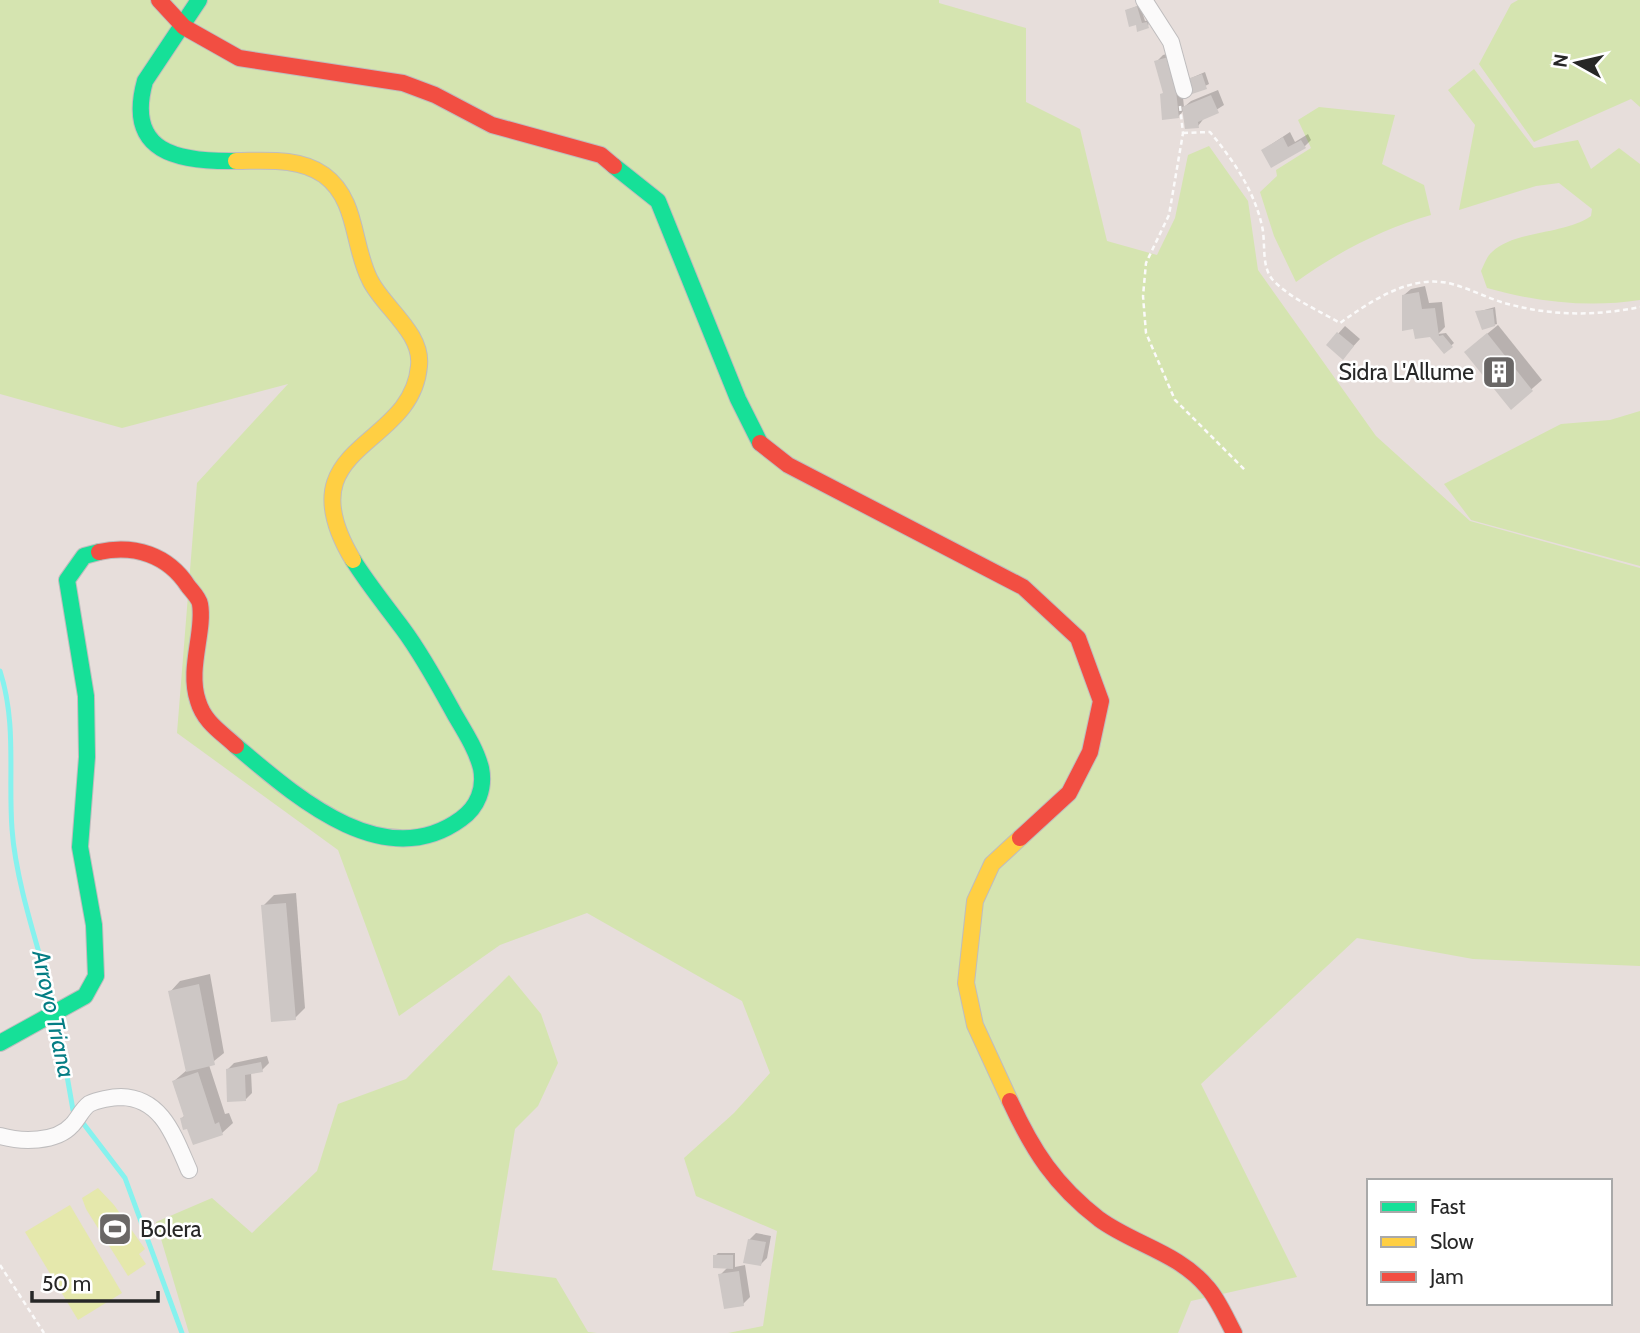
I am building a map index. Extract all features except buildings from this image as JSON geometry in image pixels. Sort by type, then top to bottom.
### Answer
[{"type":"street","points":[[159,0],[184,27],[239,58],[403,83],[435,95],[492,125],[601,155],[658,201],[738,399],[760,443],[788,465],[1023,587],[1078,638],[1101,701],[1090,752],[1069,793],[992,864],[975,901],[966,983],[975,1025],[1032,1148],[1058,1183],[1101,1220],[1181,1263],[1208,1287],[1234,1333]]},
{"type":"street","points":[[0,1043],[85,996],[96,976],[94,925],[80,847],[86,757],[86,696],[67,580],[84,556],[108,549],[139,550],[178,570],[200,603],[194,670],[197,700],[207,721],[331,821],[384,837],[423,837],[449,827],[472,813],[483,785],[473,746],[414,645],[349,552],[332,516],[330,494],[338,471],[401,406],[418,384],[420,362],[413,341],[368,277],[350,211],[333,180],[303,164],[193,161],[163,150],[146,138],[139,120],[141,93],[150,69],[184,27],[199,0]]},
{"type":"street","points":[[1144,0],[1171,42],[1184,90]]},
{"type":"street","points":[[0,1136],[30,1140],[55,1136],[70,1127],[86,1107],[116,1097],[138,1098],[153,1105],[172,1132],[189,1170]]},
{"type":"path","points":[[1184,90],[1180,104],[1183,133],[1169,215],[1146,263],[1143,296],[1146,333],[1175,400],[1245,470]]},
{"type":"path","points":[[1183,133],[1210,132],[1234,162],[1262,226],[1265,266],[1272,278],[1290,294],[1340,323],[1381,295],[1437,282],[1450,283],[1508,304],[1574,314],[1602,314],[1640,307]]},
{"type":"path","points":[[0,1265],[45,1333]]},
{"type":"green space","points":[[0,0],[939,0],[939,3],[1026,28],[1026,102],[1080,129],[1107,241],[1157,255],[1175,218],[1188,155],[1209,146],[1248,201],[1258,270],[1376,436],[1470,521],[1640,568],[1640,966],[1473,959],[1357,938],[1201,1084],[1297,1277],[1191,1301],[1178,1333],[728,1333],[763,1326],[777,1231],[696,1196],[684,1158],[734,1113],[770,1073],[742,1001],[587,913],[500,945],[399,1016],[338,850],[177,733],[197,483],[288,384],[122,428],[0,394]]},
{"type":"green space","points":[[1518,0],[1640,0],[1640,107],[1631,99],[1534,142],[1479,64],[1511,4]]},
{"type":"green space","points":[[1474,69],[1534,148],[1578,140],[1591,169],[1619,148],[1640,164],[1640,300],[1563,302],[1487,288],[1481,271],[1492,252],[1513,240],[1580,222],[1591,216],[1592,209],[1559,183],[1536,186],[1459,210],[1475,125],[1448,90]]},
{"type":"green space","points":[[1319,107],[1395,115],[1382,164],[1424,185],[1431,215],[1395,227],[1361,243],[1296,282],[1274,236],[1260,192],[1277,176],[1276,170],[1311,148],[1298,120]]},
{"type":"green space","points":[[1640,411],[1640,566],[1471,520],[1444,484],[1561,424],[1610,420]]},
{"type":"green space","points":[[509,975],[541,1014],[558,1063],[538,1106],[515,1129],[492,1270],[556,1278],[588,1332],[597,1333],[189,1333],[156,1222],[212,1198],[252,1233],[317,1171],[338,1104],[406,1079]]},
{"type":"green space","name":"Bolera","points":[[98,1188],[114,1205],[145,1249],[139,1254],[146,1264],[128,1276],[86,1209],[82,1198]]},
{"type":"green space","points":[[70,1205],[122,1293],[78,1320],[25,1232]]},
{"type":"waterway","name":"Arroyo Triana","points":[[0,671],[10,730],[14,850],[23,895],[54,1006]]},
{"type":"waterway","name":"Arroyo Triana","points":[[57,1019],[73,1110],[125,1178],[182,1333]]},
{"type":"traffic: fast","points":[[199,0],[145,81],[141,105],[143,124],[150,138],[161,148],[176,155],[194,159],[236,161]]},
{"type":"traffic: fast","points":[[614,166],[658,201],[738,399],[760,443]]},
{"type":"traffic: fast","points":[[0,1043],[85,996],[96,976],[94,925],[80,847],[87,757],[86,696],[67,580],[84,556],[99,552]]},
{"type":"traffic: fast","points":[[236,746],[284,786],[312,805],[341,822],[371,834],[401,838],[431,834],[461,819],[476,803],[481,790],[482,775],[470,741],[417,650],[353,560]]},
{"type":"traffic: slow","points":[[236,161],[281,161],[304,165],[324,175],[335,185],[349,210],[370,280],[409,331],[419,354],[419,366],[411,394],[396,415],[341,469],[333,492],[335,522],[353,560]]},
{"type":"traffic: slow","points":[[1010,1101],[975,1025],[966,983],[975,901],[992,864],[1020,838]]},
{"type":"traffic: jam","points":[[159,0],[184,27],[239,58],[403,83],[435,95],[492,125],[601,155],[614,166]]},
{"type":"traffic: jam","points":[[760,443],[788,465],[1023,587],[1078,638],[1101,701],[1090,752],[1069,793],[1020,838]]},
{"type":"traffic: jam","points":[[99,552],[125,550],[149,554],[171,566],[197,597],[201,615],[194,676],[198,701],[209,721],[236,746]]},
{"type":"traffic: jam","points":[[1010,1101],[1027,1136],[1047,1166],[1070,1193],[1112,1228],[1169,1257],[1196,1275],[1215,1297],[1234,1333]]},
{"type":"place","name":"Sidra L'Allume","points":[[1499,372]]},
{"type":"place","name":"Bolera","points":[[115,1229]]}]
